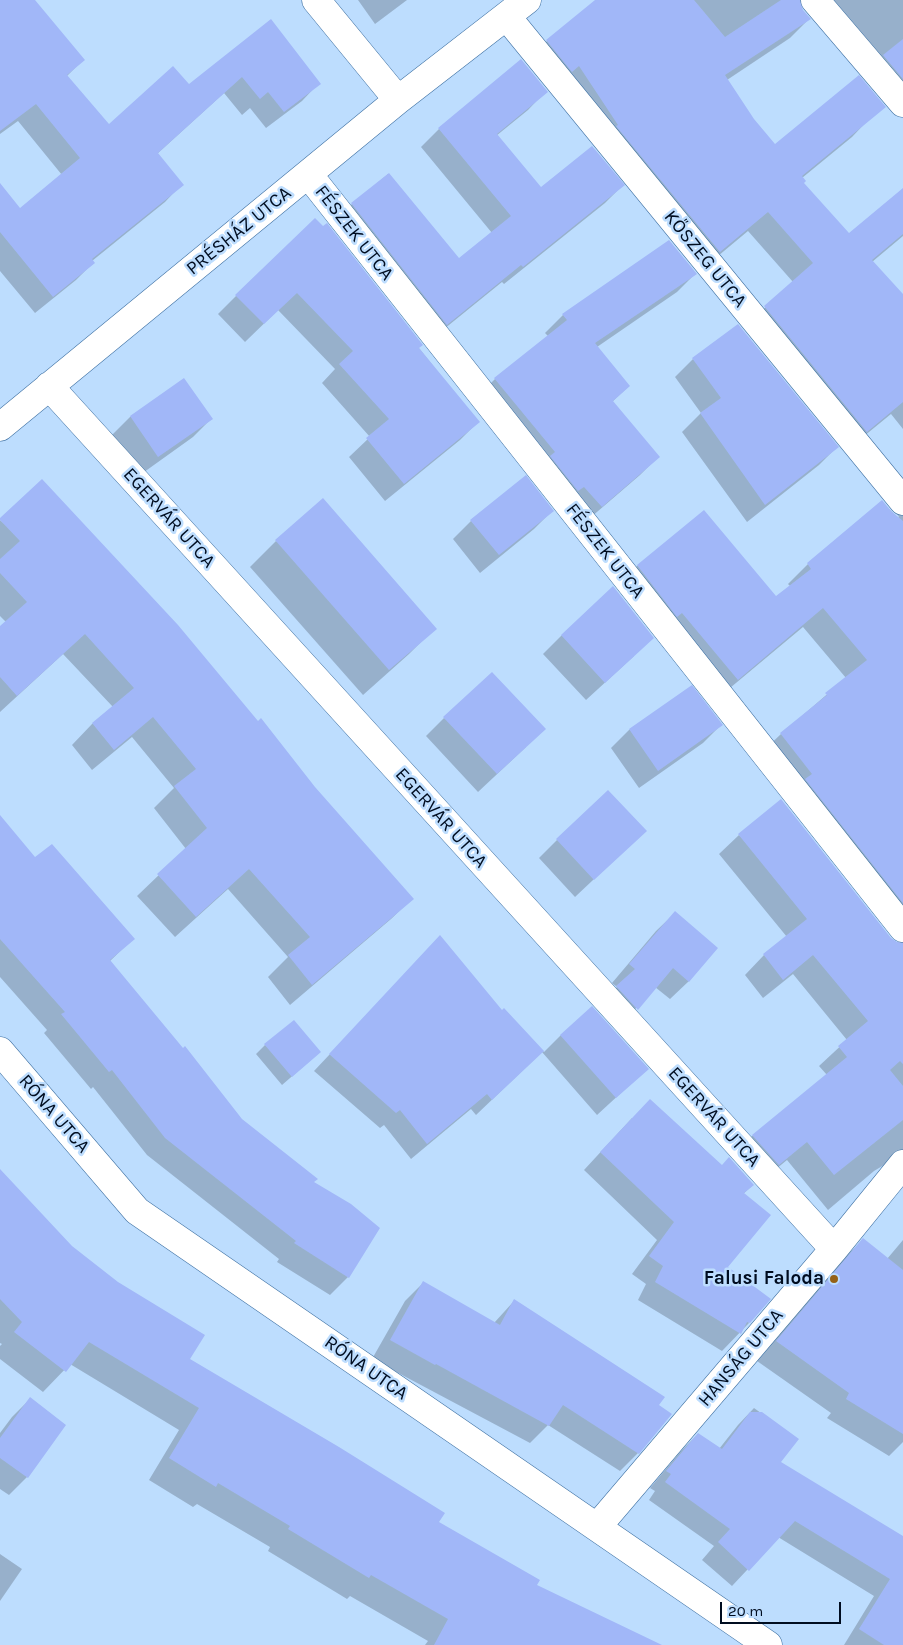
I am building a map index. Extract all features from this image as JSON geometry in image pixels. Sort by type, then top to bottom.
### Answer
[{"type":"street","points":[[316,0],[398,100]]},
{"type":"street","points":[[815,0],[903,103]]},
{"type":"street","name":"PRÉSHÁZ UTCA","points":[[0,427],[398,100],[517,8]]},
{"type":"street","name":"KŐSZEG UTCA","points":[[517,8],[903,501]]},
{"type":"street","name":"FÉSZEK UTCA","points":[[308,174],[903,928]]},
{"type":"street","name":"EGERVÁR UTCA","points":[[49,386],[834,1249]]},
{"type":"street","name":"RÓNA UTCA","points":[[0,1051],[137,1211],[768,1645]]},
{"type":"street","name":"HANSÁG UTCA","points":[[597,1527],[834,1249],[903,1164]]},
{"type":"building","points":[[0,0],[35,0],[85,60],[67,75],[109,124],[173,66],[189,84],[271,19],[321,84],[284,112],[268,92],[260,99],[242,77],[158,153],[184,185],[92,259],[95,263],[53,297],[0,232],[0,183],[20,208],[80,158],[36,104],[0,131]]},
{"type":"building","points":[[595,0],[694,0],[725,37],[781,0],[800,0],[803,10],[811,19],[725,75],[754,119],[775,144],[859,75],[886,107],[802,176],[806,181],[804,183],[849,233],[903,188],[903,234],[872,260],[903,294],[903,402],[867,432],[764,306],[813,263],[768,212],[720,252],[616,126],[618,125],[579,66],[572,72],[546,40]]},
{"type":"building","points":[[903,39],[903,79],[883,55]]},
{"type":"building","points":[[521,59],[548,92],[497,134],[541,187],[592,146],[625,185],[447,325],[351,203],[389,173],[459,258],[511,216],[438,128]]},
{"type":"building","points":[[315,218],[323,226],[327,223],[423,345],[419,348],[480,422],[404,484],[366,438],[389,419],[339,364],[353,351],[297,293],[264,324],[235,295]]},
{"type":"building","points":[[669,240],[697,274],[595,343],[630,386],[613,401],[660,457],[602,507],[584,487],[578,491],[550,456],[555,452],[494,378],[567,320],[562,314]]},
{"type":"building","points":[[738,324],[839,447],[765,505],[700,413],[721,398],[692,358]]},
{"type":"building","points":[[184,378],[213,419],[158,457],[130,416]]},
{"type":"building","points":[[526,475],[554,511],[499,555],[470,520]]},
{"type":"building","points":[[42,479],[178,625],[258,721],[261,718],[315,787],[414,899],[312,985],[288,955],[310,937],[249,869],[196,917],[157,874],[207,828],[174,786],[196,769],[153,717],[114,750],[92,723],[134,688],[85,634],[17,696],[0,677],[0,626],[27,602],[0,573],[0,559],[20,541],[0,518]]},
{"type":"building","points":[[323,498],[437,629],[389,670],[275,540]]},
{"type":"building","points":[[882,500],[903,521],[903,903],[805,779],[812,774],[780,733],[827,695],[825,693],[867,660],[823,608],[738,680],[682,613],[677,617],[637,565],[704,510],[776,596],[811,569],[807,563]]},
{"type":"building","points":[[613,586],[654,638],[605,683],[561,635]]},
{"type":"building","points":[[492,672],[546,729],[497,774],[443,717]]},
{"type":"building","points":[[692,685],[723,725],[658,771],[629,729]]},
{"type":"building","points":[[608,790],[647,831],[594,880],[556,839]]},
{"type":"building","points":[[781,799],[891,938],[903,943],[903,1064],[900,1061],[890,1070],[903,1086],[903,1120],[834,1175],[807,1142],[779,1165],[752,1135],[847,1057],[838,1046],[868,1021],[813,955],[783,980],[763,954],[807,919],[738,834]]},
{"type":"building","points":[[0,815],[35,857],[52,844],[135,939],[110,960],[183,1048],[185,1046],[242,1119],[318,1179],[314,1182],[351,1204],[380,1228],[349,1278],[294,1243],[296,1241],[165,1138],[112,1070],[109,1072],[61,1014],[65,1012],[0,939]]},
{"type":"building","points":[[675,911],[718,948],[689,982],[673,968],[638,1010],[616,986],[635,969],[629,964]]},
{"type":"building","points":[[440,935],[502,1010],[504,1008],[544,1051],[492,1100],[487,1094],[427,1144],[400,1110],[396,1113],[329,1054]]},
{"type":"building","points":[[592,1006],[649,1069],[616,1098],[560,1035]]},
{"type":"building","points":[[294,1020],[321,1052],[292,1077],[264,1044]]},
{"type":"building","points":[[650,1099],[722,1165],[729,1157],[754,1185],[744,1193],[771,1215],[728,1267],[771,1299],[750,1323],[747,1322],[741,1334],[655,1282],[663,1266],[649,1256],[674,1222],[600,1152]]},
{"type":"building","points":[[0,1169],[72,1246],[118,1282],[205,1335],[190,1359],[339,1447],[445,1513],[439,1522],[540,1580],[537,1585],[662,1645],[434,1645],[448,1619],[371,1575],[369,1578],[288,1529],[290,1526],[218,1483],[216,1487],[169,1458],[199,1408],[89,1342],[66,1372],[14,1332],[22,1322],[0,1299]]},
{"type":"building","points":[[863,1238],[903,1270],[903,1434],[846,1399],[849,1393],[776,1341]]},
{"type":"building","points":[[423,1281],[500,1325],[514,1299],[665,1397],[659,1405],[672,1414],[639,1454],[563,1405],[549,1426],[390,1340]]},
{"type":"building","points":[[30,1397],[66,1425],[28,1478],[0,1458],[0,1438]]},
{"type":"building","points":[[750,1412],[762,1412],[799,1439],[781,1462],[903,1536],[903,1645],[884,1645],[859,1629],[890,1579],[795,1521],[749,1571],[718,1542],[730,1529],[665,1482],[671,1474],[666,1471],[698,1433],[722,1449]]},
{"type":"place","name":"Falusi Faloda","points":[[834,1279]]}]
